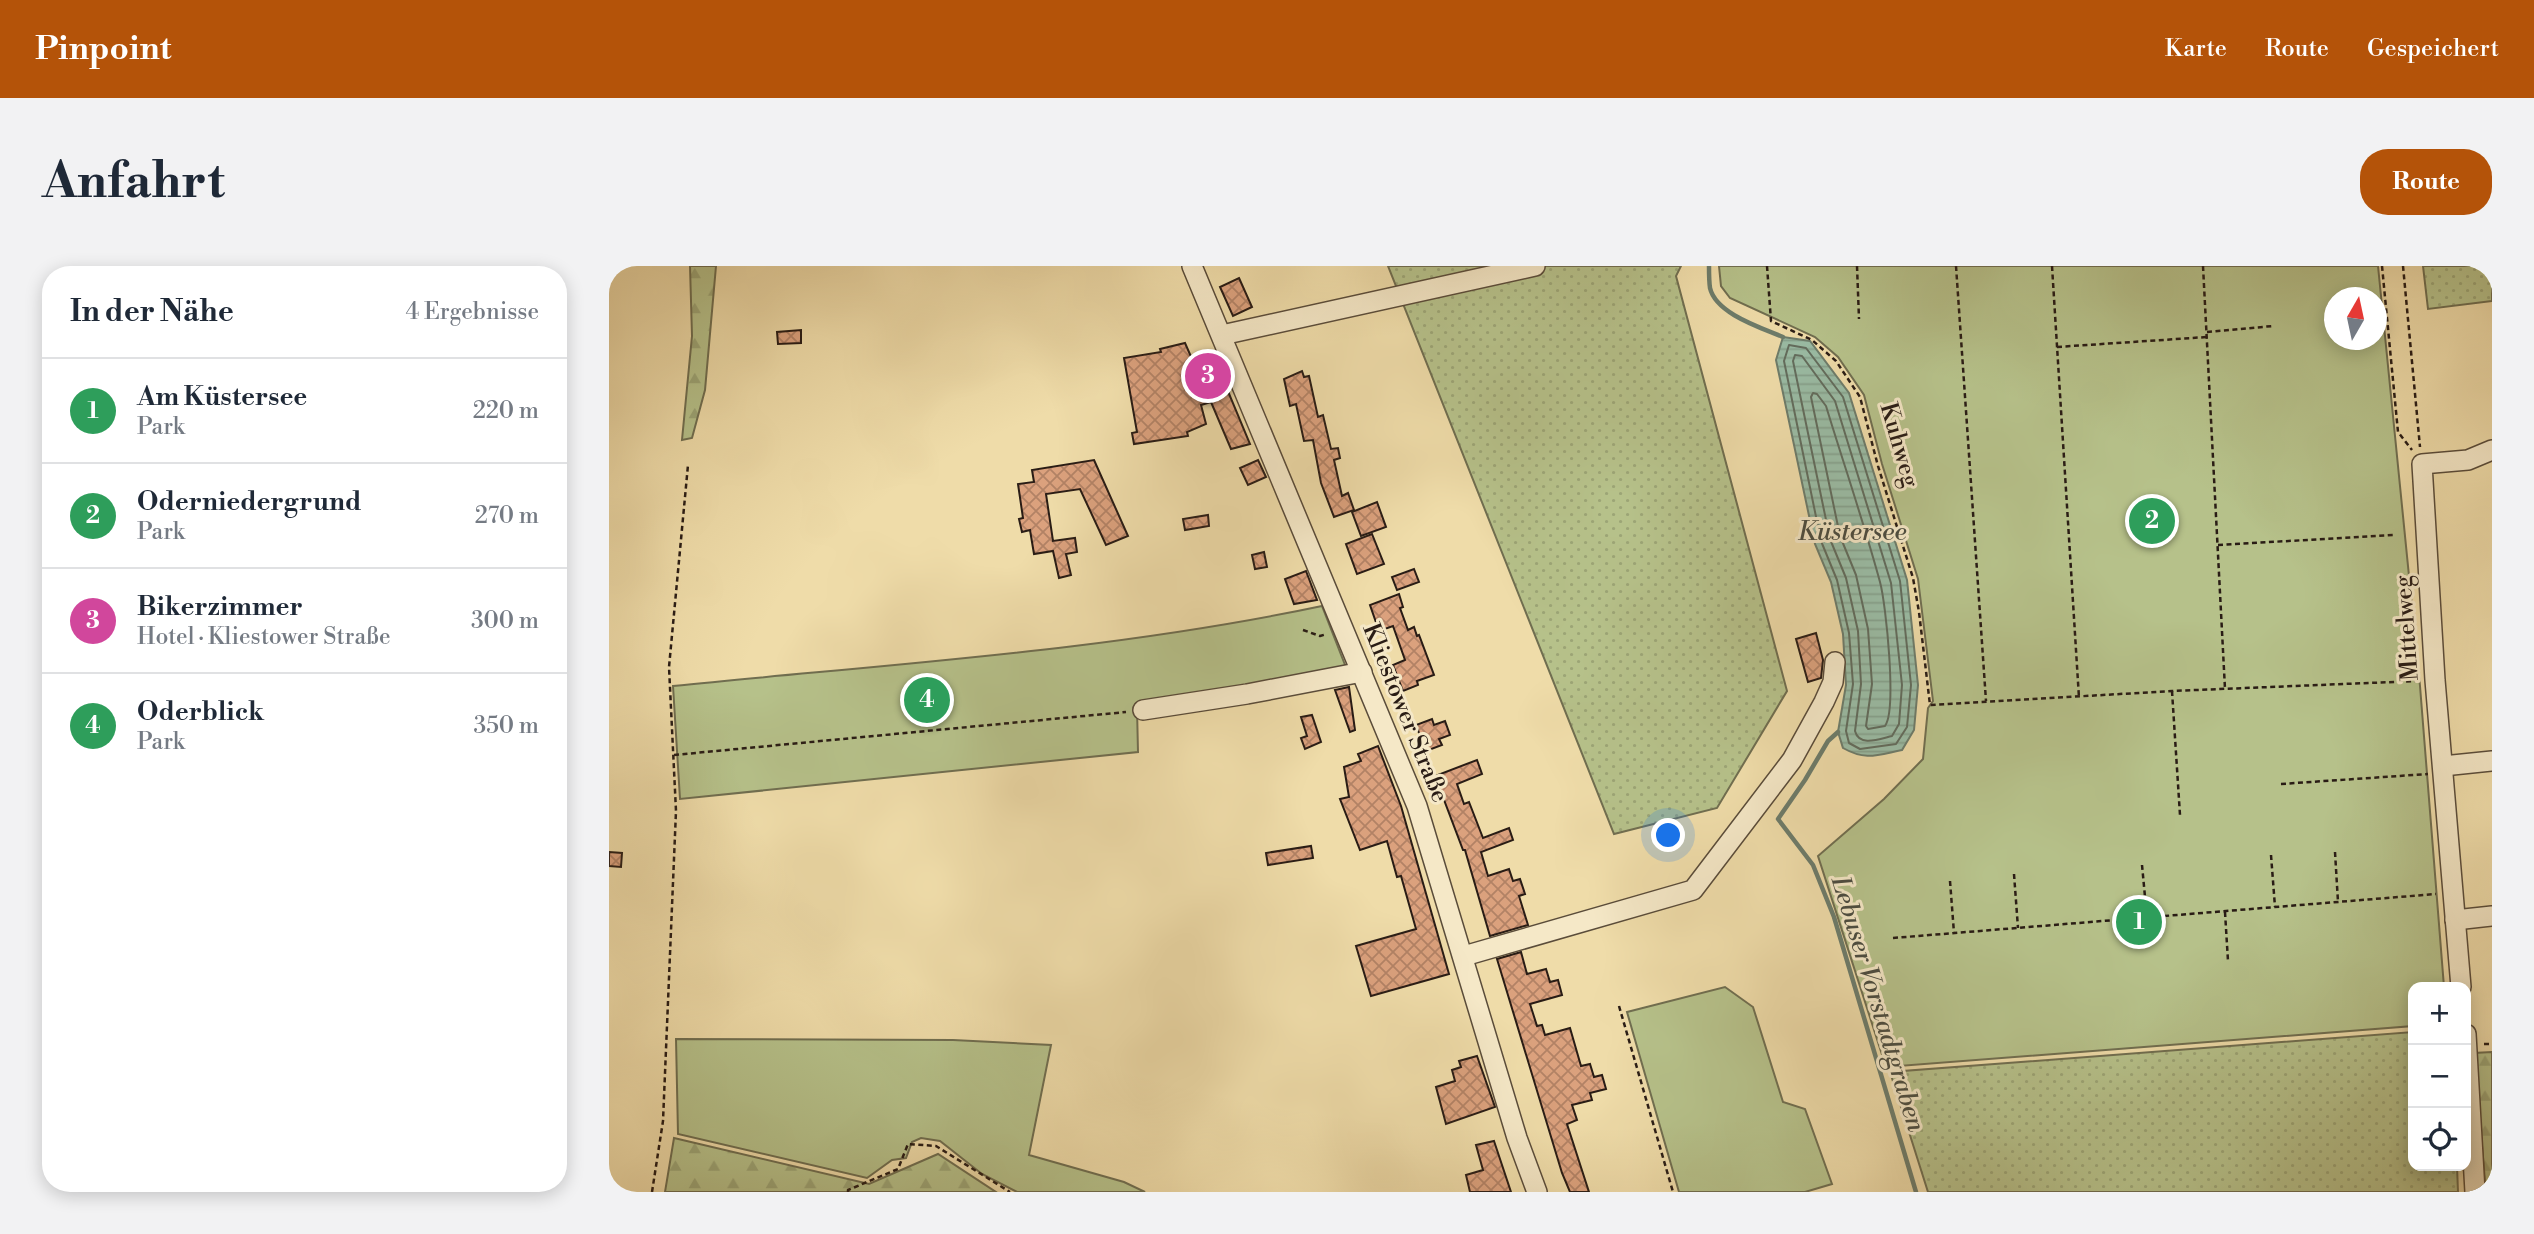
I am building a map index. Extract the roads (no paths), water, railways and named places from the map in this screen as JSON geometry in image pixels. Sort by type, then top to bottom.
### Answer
[{"type":"street","name":"Kliestower Straße","points":[[1192,266],[1417,806],[1517,1138],[1537,1192]]},
{"type":"street","points":[[1222,335],[1535,266]]},
{"type":"street","name":"Mittelweg","points":[[2461,982],[2435,680],[2422,464],[2468,460],[2492,450]]},
{"type":"street","points":[[1464,956],[1693,890],[1792,760],[1832,682],[1835,662]]},
{"type":"street","points":[[1143,710],[1362,672]]},
{"type":"street","points":[[2443,769],[2492,761]]},
{"type":"street","points":[[2455,920],[2492,916]]},
{"type":"street","points":[[2467,1045],[2475,1192]]},
{"type":"water","name":"Küstersee","points":[[1783,337],[1810,341],[1849,393],[1907,580],[1918,685],[1914,730],[1902,750],[1865,756],[1843,748],[1838,732],[1846,685],[1843,634],[1831,582],[1815,544],[1776,360]]},
{"type":"waterway","name":"Lebuser Vorstadtgraben","points":[[1709,266],[1710,288],[1721,305],[1741,319],[1783,337]]},
{"type":"waterway","name":"Lebuser Vorstadtgraben","points":[[1838,732],[1828,741],[1778,819],[1813,865],[1834,917],[1916,1192]]},
{"type":"place","name":"Bikerzimmer","points":[[1208,376]]},
{"type":"place","name":"Oderniedergrund","points":[[2152,521]]},
{"type":"place","name":"Oderblick","points":[[927,700]]},
{"type":"place","name":"Am Küstersee","points":[[2139,922]]}]
